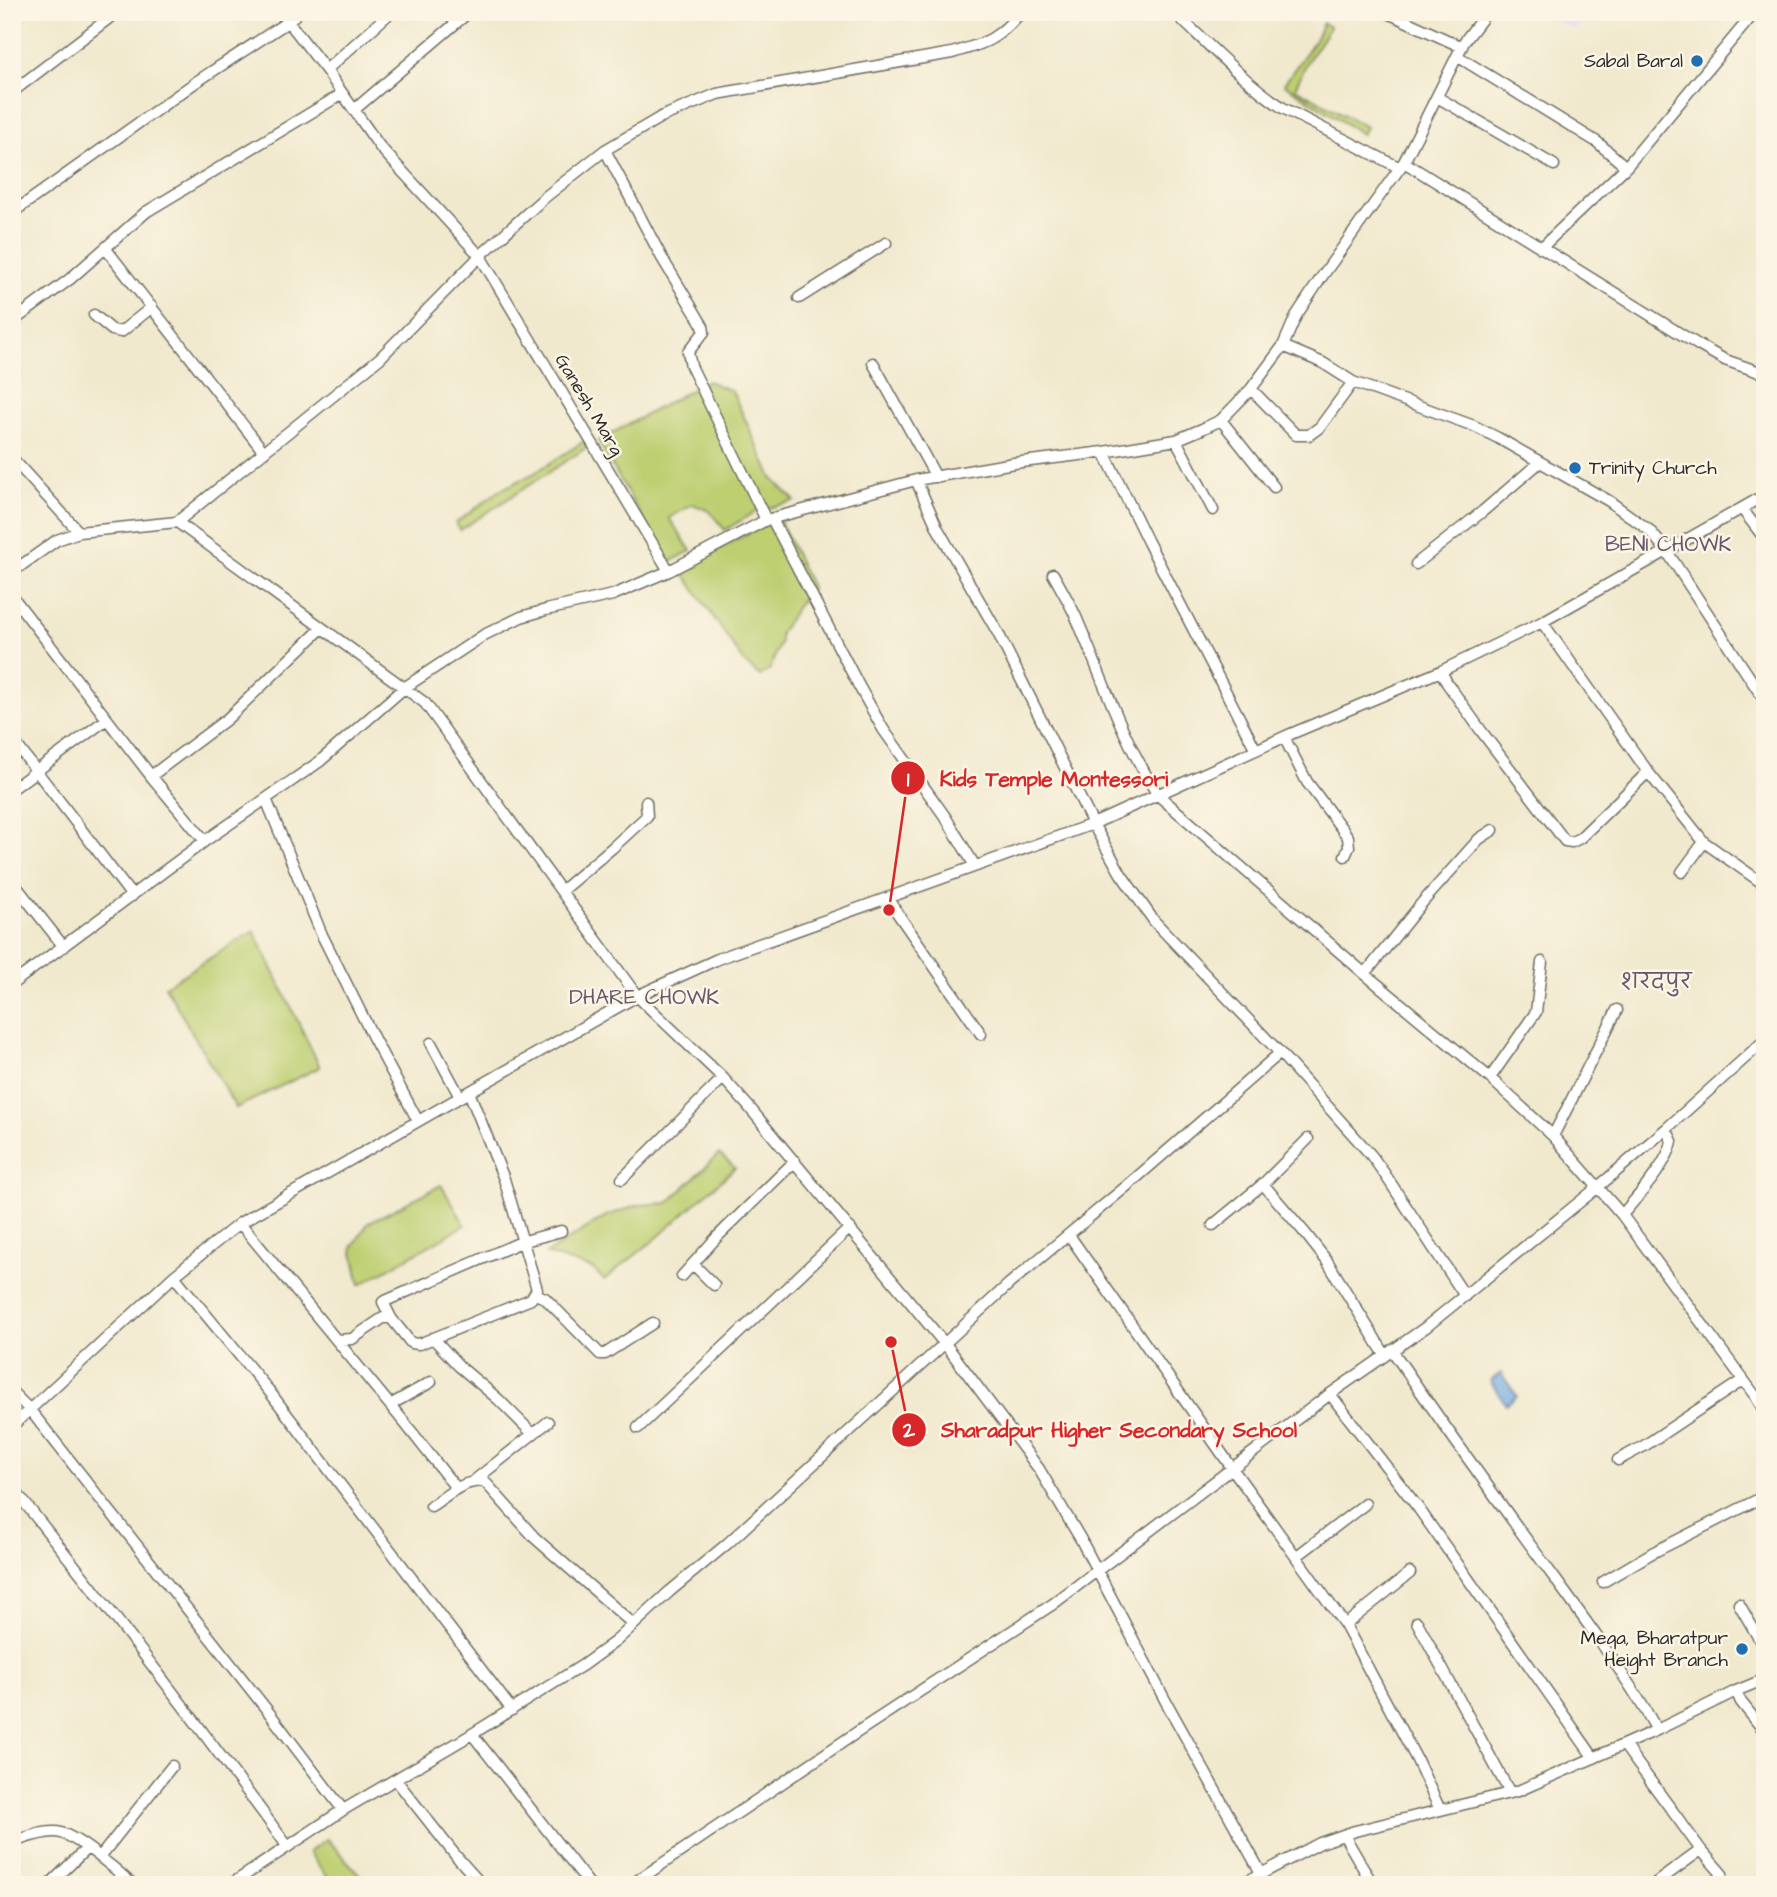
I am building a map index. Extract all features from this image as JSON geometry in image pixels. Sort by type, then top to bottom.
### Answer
[{"type":"street","points":[[12,92],[117,12]]},
{"type":"street","points":[[12,213],[285,17],[298,12]]},
{"type":"street","points":[[326,70],[391,12]]},
{"type":"street","points":[[354,110],[469,12]]},
{"type":"street","points":[[14,569],[57,540],[79,532],[177,522],[380,358],[480,256],[544,198],[606,150],[661,117],[717,94],[952,53],[990,41],[1021,12]]},
{"type":"street","points":[[1174,12],[1248,81],[1283,107],[1402,165],[1725,360],[1765,374]]},
{"type":"street","points":[[1386,12],[1460,51],[1597,142],[1626,167]]},
{"type":"street","points":[[12,984],[205,841],[319,762],[404,688],[484,635],[521,617],[613,595],[669,571],[769,519],[916,480],[1176,440],[1221,420],[1251,389],[1283,346],[1296,316],[1402,165],[1460,51],[1487,12]]},
{"type":"street","points":[[1541,248],[1626,167],[1755,12]]},
{"type":"street","name":"Ganesh Marg","points":[[285,17],[380,147],[480,256],[669,571]]},
{"type":"street","points":[[12,322],[70,279],[146,212],[342,94]]},
{"type":"street","points":[[1437,97],[1554,165]]},
{"type":"street","points":[[606,150],[662,258],[703,326],[704,332],[688,352],[691,366],[769,519],[877,719],[946,818],[975,866]]},
{"type":"street","points":[[799,298],[886,243]]},
{"type":"street","points":[[106,249],[264,452]]},
{"type":"street","points":[[94,315],[112,330],[121,332],[152,307]]},
{"type":"street","points":[[1283,346],[1323,363],[1353,382],[1474,426],[1498,438],[1609,501],[1649,530],[1666,550],[1765,701]]},
{"type":"street","points":[[873,363],[936,477]]},
{"type":"street","points":[[1251,389],[1296,435],[1309,435],[1320,427],[1353,382]]},
{"type":"street","points":[[1221,420],[1274,487]]},
{"type":"street","points":[[1176,440],[1213,510]]},
{"type":"street","points":[[1104,452],[1256,750]]},
{"type":"street","points":[[12,458],[79,532]]},
{"type":"street","points":[[1416,564],[1483,512],[1540,462]]},
{"type":"street","points":[[916,480],[938,529],[998,633],[1093,824],[1121,874],[1154,921],[1280,1053],[1384,1172],[1465,1296]]},
{"type":"street","points":[[12,1426],[174,1276],[240,1223],[637,996],[720,958],[1093,824],[1284,737],[1441,671],[1542,622],[1765,495]]},
{"type":"street","points":[[1742,509],[1765,539]]},
{"type":"street","points":[[177,522],[425,704],[637,996],[723,1078],[944,1342],[1039,1469],[1080,1538],[1165,1700],[1261,1872]]},
{"type":"street","points":[[1053,574],[1075,616],[1140,768],[1157,795],[1490,1078],[1553,1136],[1622,1215],[1743,1380],[1760,1393],[1765,1412]]},
{"type":"street","points":[[12,596],[151,776],[205,841]]},
{"type":"street","points":[[1542,622],[1648,772],[1704,842],[1765,885]]},
{"type":"street","points":[[151,776],[227,719],[322,628]]},
{"type":"street","points":[[1441,671],[1482,732],[1565,841],[1572,842],[1580,838],[1648,772]]},
{"type":"street","points":[[12,789],[107,719]]},
{"type":"street","points":[[1284,737],[1307,782],[1348,837],[1349,847],[1345,856]]},
{"type":"street","points":[[12,739],[132,896]]},
{"type":"street","points":[[266,799],[322,935],[418,1121]]},
{"type":"street","points":[[561,891],[647,816],[646,802]]},
{"type":"street","points":[[1365,974],[1470,848],[1493,830]]},
{"type":"street","points":[[1682,872],[1704,842]]},
{"type":"street","points":[[12,881],[64,947]]},
{"type":"street","points":[[887,898],[981,1034]]},
{"type":"street","points":[[1490,1078],[1536,1013],[1542,962]]},
{"type":"street","points":[[1553,1136],[1617,1010]]},
{"type":"street","points":[[631,1885],[1053,1604],[1330,1394],[1465,1296],[1666,1129],[1765,1040]]},
{"type":"street","points":[[431,1043],[465,1095],[504,1179],[523,1242],[537,1289],[531,1299],[419,1344],[411,1343],[391,1318],[383,1302],[523,1242],[561,1231]]},
{"type":"street","points":[[230,1885],[343,1810],[512,1710],[616,1641],[727,1544],[1009,1284],[1280,1053]]},
{"type":"street","points":[[622,1179],[723,1078]]},
{"type":"street","points":[[1622,1215],[1640,1195],[1667,1156],[1672,1141],[1666,1129]]},
{"type":"street","points":[[1213,1225],[1262,1184],[1308,1139]]},
{"type":"street","points":[[682,1276],[794,1161]]},
{"type":"street","points":[[1262,1184],[1328,1261],[1389,1352],[1584,1617],[1636,1693],[1657,1730]]},
{"type":"street","points":[[240,1223],[458,1488]]},
{"type":"street","points":[[638,1428],[850,1228]]},
{"type":"street","points":[[1069,1235],[1345,1625],[1417,1760],[1440,1810]]},
{"type":"street","points":[[693,1264],[715,1285]]},
{"type":"street","points":[[174,1276],[269,1391],[512,1710]]},
{"type":"street","points":[[535,1294],[545,1298],[600,1354],[605,1354],[653,1323]]},
{"type":"street","points":[[337,1340],[352,1339],[383,1318],[391,1318]]},
{"type":"street","points":[[433,1338],[459,1366],[532,1433]]},
{"type":"street","points":[[1618,1460],[1644,1446],[1743,1380]]},
{"type":"street","points":[[390,1405],[430,1382]]},
{"type":"street","points":[[12,1392],[30,1409],[343,1810]]},
{"type":"street","points":[[1330,1394],[1419,1509],[1594,1758]]},
{"type":"street","points":[[431,1506],[475,1480],[548,1422]]},
{"type":"street","points":[[475,1480],[485,1482],[535,1538],[633,1624]]},
{"type":"street","points":[[12,1487],[101,1598],[288,1847]]},
{"type":"street","points":[[1604,1582],[1652,1553],[1765,1496]]},
{"type":"street","points":[[1297,1556],[1365,1504]]},
{"type":"street","points":[[1345,1625],[1410,1573]]},
{"type":"street","points":[[1739,1604],[1765,1648]]},
{"type":"street","points":[[1417,1622],[1510,1793]]},
{"type":"street","points":[[1240,1885],[1320,1843],[1510,1793],[1624,1745],[1765,1679]]},
{"type":"street","points":[[1736,1691],[1741,1702],[1765,1732]]},
{"type":"street","points":[[472,1734],[590,1885]]},
{"type":"street","points":[[1624,1745],[1719,1878],[1731,1885]]},
{"type":"street","points":[[100,1857],[172,1766]]},
{"type":"street","points":[[396,1780],[482,1885]]},
{"type":"street","points":[[12,1842],[59,1832],[100,1857],[133,1885]]},
{"type":"street","points":[[1344,1835],[1373,1885]]},
{"type":"street","points":[[49,1885],[87,1848]]},
{"type":"street","points":[[1653,1885],[1700,1850]]},
{"type":"shaded area","points":[[1536,12],[1588,12],[1574,30]]},
{"type":"green space","points":[[1323,23],[1330,27],[1307,62],[1295,88],[1366,127],[1362,134],[1284,84],[1315,40]]},
{"type":"green space","points":[[707,381],[732,391],[772,478],[795,501],[757,511],[725,530],[709,511],[693,504],[669,518],[691,551],[672,561],[665,558],[598,441]]},
{"type":"green space","points":[[586,440],[589,446],[460,530],[456,523],[500,490],[533,474]]},
{"type":"green space","points":[[778,517],[812,589],[780,633],[780,642],[770,669],[760,676],[744,662],[681,569]]},
{"type":"green space","points":[[254,931],[320,1067],[236,1108],[165,986]]},
{"type":"green space","points":[[719,1154],[735,1168],[658,1237],[604,1280],[593,1269],[546,1254],[606,1216],[639,1205],[668,1203]]},
{"type":"green space","points":[[441,1185],[465,1225],[360,1285],[352,1248],[368,1223]]},
{"type":"green space","points":[[327,1839],[369,1885],[319,1885],[328,1878],[309,1852]]},
{"type":"water","points":[[1501,1373],[1517,1396],[1506,1404],[1490,1381]]},
{"type":"place","name":"Sabal Baral","points":[[1697,61]]},
{"type":"place","name":"Trinity Church","points":[[1575,468]]},
{"type":"place","name":"Kids Temple Montessori","points":[[889,910]]},
{"type":"place","name":"Sharadpur Higher Secondary School","points":[[891,1342]]},
{"type":"place","name":"Mega, Bharatpur Height Branch","points":[[1742,1649]]},
{"type":"district","name":"BENI CHOWK","points":[[1668,544]]},
{"type":"district","name":"शरदपुर","points":[[1656,981]]},
{"type":"district","name":"DHARE CHOWK","points":[[644,997]]}]
